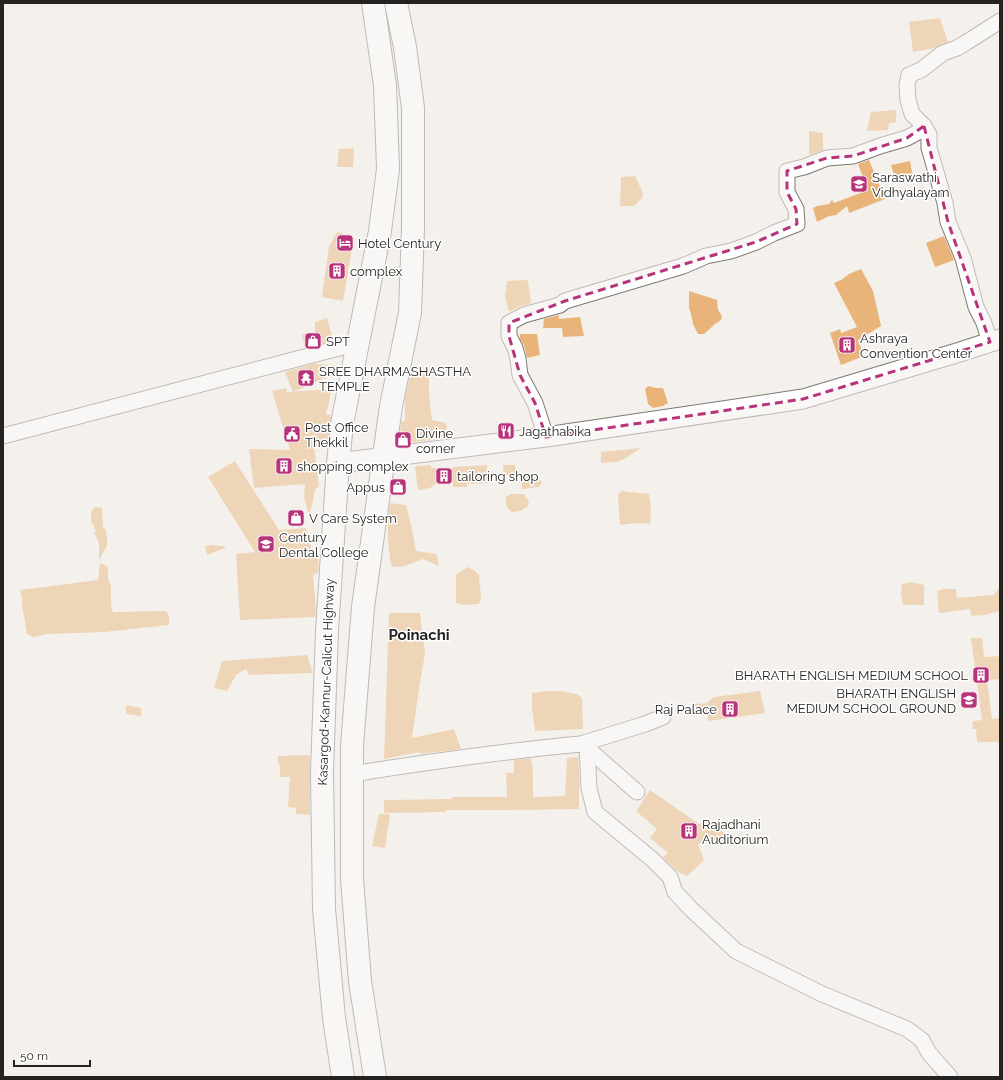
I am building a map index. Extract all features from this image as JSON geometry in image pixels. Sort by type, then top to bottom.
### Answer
[{"type":"highway","name":"Kasargod-Kannur-Calicut Highway","points":[[343,1077],[334,1018],[324,909],[322,772],[327,631],[342,424],[380,231],[388,169],[385,85],[373,3]]},
{"type":"highway","points":[[375,1077],[360,981],[352,879],[352,746],[363,607],[391,406],[410,313],[413,108],[405,47],[396,3]]},
{"type":"main road","points":[[338,463],[546,438],[803,398],[960,352],[995,340]]},
{"type":"street","points":[[995,340],[976,307],[963,258],[948,222],[945,203],[929,148],[929,135],[924,126],[912,114],[906,85],[909,75],[921,70],[943,53],[957,48],[1000,21]]},
{"type":"street","points":[[546,438],[535,403],[520,375],[515,348],[509,336],[509,323],[524,315],[560,305],[572,299],[683,266],[706,256],[731,251],[797,224],[796,209],[787,192],[787,171],[804,167],[827,158],[853,156],[907,138],[918,132],[924,126]]},
{"type":"street","points":[[3,436],[358,343]]},
{"type":"street","points":[[352,774],[427,762],[520,750],[584,746],[664,716]]},
{"type":"street","points":[[584,746],[637,792]]},
{"type":"street","points":[[584,746],[589,788],[595,812],[653,860],[670,877],[675,892],[736,951],[822,994],[907,1029],[922,1040],[929,1053],[950,1077]]},
{"type":"highlighted area","points":[[924,126],[948,222],[990,342],[803,399],[546,437],[535,403],[520,375],[509,336],[509,323],[565,301],[756,242],[797,224],[796,209],[787,192],[787,171],[827,158],[853,156],[907,138]]},
{"type":"building","points":[[940,18],[948,42],[935,48],[913,52],[909,22]]},
{"type":"building","points":[[896,110],[896,122],[889,123],[888,130],[867,131],[871,112]]},
{"type":"building","points":[[809,131],[823,133],[823,150],[809,155]]},
{"type":"building","points":[[354,148],[353,167],[337,167],[339,149]]},
{"type":"building","name":"Saraswathi Vidhyalayam","points":[[869,160],[885,199],[849,213],[847,206],[836,215],[829,216],[817,222],[813,208],[829,204],[832,200],[834,203],[868,190],[858,164]]},
{"type":"building","points":[[910,161],[913,178],[896,182],[891,165]]},
{"type":"building","points":[[635,176],[643,193],[642,198],[634,206],[620,206],[621,177]]},
{"type":"building","name":"complex","points":[[337,232],[354,237],[343,301],[322,297],[329,246]]},
{"type":"building","points":[[944,236],[954,260],[935,267],[926,243]]},
{"type":"building","points":[[861,269],[873,291],[881,326],[858,340],[864,356],[841,365],[830,333],[840,329],[841,333],[857,327],[834,283]]},
{"type":"building","points":[[528,280],[531,304],[521,306],[509,312],[505,296],[507,281]]},
{"type":"building","points":[[689,291],[717,300],[718,310],[722,316],[721,320],[704,334],[698,334],[693,324],[689,308]]},
{"type":"building","points":[[559,315],[559,319],[580,317],[584,336],[563,337],[562,328],[543,328],[544,319]]},
{"type":"building","points":[[327,318],[333,340],[305,348],[302,334],[315,332],[315,322]]},
{"type":"building","points":[[520,334],[537,334],[540,355],[527,358],[524,345],[520,339]]},
{"type":"building","name":"SREE DHARMASHASTHA TEMPLE","points":[[313,364],[334,365],[337,373],[293,392],[285,372]]},
{"type":"building","points":[[411,372],[429,374],[429,395],[432,420],[446,423],[446,438],[398,444],[401,422],[405,420],[405,398]]},
{"type":"building","points":[[648,386],[663,388],[668,403],[663,406],[653,408],[648,404],[645,389]]},
{"type":"building","points":[[286,388],[287,392],[332,389],[326,415],[331,415],[327,447],[314,447],[319,486],[315,490],[309,516],[304,498],[305,484],[254,488],[249,449],[290,450],[272,391]]},
{"type":"building","points":[[641,448],[617,462],[601,463],[601,452]]},
{"type":"building","points":[[235,461],[279,530],[306,528],[313,556],[319,556],[318,573],[313,574],[316,610],[315,617],[240,620],[236,554],[255,552],[208,477]]},
{"type":"building","points":[[431,465],[431,468],[453,468],[487,465],[488,483],[467,484],[467,487],[453,487],[453,483],[436,484],[430,488],[418,490],[415,466]]},
{"type":"building","points":[[503,465],[515,465],[516,475],[504,475]]},
{"type":"building","points":[[522,475],[532,478],[538,477],[542,483],[539,487],[522,489]]},
{"type":"building","points":[[621,491],[649,494],[651,509],[650,524],[638,523],[620,525],[618,495]]},
{"type":"building","points":[[511,494],[524,494],[529,504],[527,507],[520,511],[512,512],[508,509],[506,497]]},
{"type":"building","points":[[390,503],[406,505],[416,551],[437,554],[439,566],[423,559],[405,566],[392,567],[388,541]]},
{"type":"building","points":[[95,507],[102,508],[103,529],[106,529],[107,539],[107,546],[99,560],[99,543],[94,532],[96,531],[91,521],[91,512]]},
{"type":"building","points":[[212,545],[227,547],[207,555],[205,546]]},
{"type":"building","points":[[100,563],[108,567],[108,578],[111,586],[111,605],[113,612],[166,611],[169,616],[169,625],[105,632],[48,634],[34,637],[27,634],[20,590],[98,580]]},
{"type":"building","points":[[468,567],[479,575],[481,597],[479,604],[462,605],[456,603],[456,574]]},
{"type":"building","points":[[911,582],[924,585],[924,605],[903,605],[901,594],[902,584]]},
{"type":"building","points":[[1000,586],[1000,611],[985,615],[971,616],[970,609],[939,613],[937,591],[943,589],[956,589],[957,598],[994,595]]},
{"type":"building","points":[[389,613],[420,613],[425,654],[412,738],[454,729],[461,749],[421,754],[420,752],[384,759]]},
{"type":"building","points":[[971,638],[982,638],[984,657],[1000,656],[1000,679],[987,680],[992,719],[1000,718],[1000,742],[977,742],[976,729],[972,729],[973,721],[982,720]]},
{"type":"building","points":[[307,655],[313,673],[249,675],[246,669],[236,675],[227,691],[214,688],[222,661]]},
{"type":"building","points":[[560,691],[577,694],[582,698],[583,729],[535,731],[532,693]]},
{"type":"building","name":"Raj Palace","points":[[760,691],[765,713],[708,721],[708,714],[697,715],[695,704],[707,703],[714,697]]},
{"type":"building","points":[[126,705],[141,708],[141,716],[126,714]]},
{"type":"building","points":[[310,755],[310,815],[296,814],[296,808],[288,807],[290,777],[280,777],[280,764],[278,765],[278,756]]},
{"type":"building","points":[[578,757],[580,787],[579,809],[446,810],[446,812],[384,813],[384,800],[452,799],[452,797],[507,797],[506,773],[514,773],[514,760],[531,758],[533,772],[533,797],[565,796],[567,758]]},
{"type":"building","name":"Rajadhani Auditorium","points":[[650,790],[699,824],[705,821],[726,834],[718,841],[707,838],[698,845],[704,860],[687,876],[677,871],[663,857],[668,853],[650,838],[657,829],[636,811]]},
{"type":"building","points":[[379,814],[390,814],[385,848],[372,846]]},
{"type":"place","name":"Saraswathi Vidhyalayam","points":[[859,184]]},
{"type":"place","name":"Hotel Century","points":[[345,243]]},
{"type":"place","name":"complex","points":[[337,271]]},
{"type":"place","name":"SPT","points":[[313,341]]},
{"type":"place","name":"Ashraya Convention Center","points":[[847,345]]},
{"type":"place","name":"SREE DHARMASHASTHA TEMPLE","points":[[306,378]]},
{"type":"place","name":"Jagathabika","points":[[506,431]]},
{"type":"place","name":"Post Office Thekkil","points":[[292,434]]},
{"type":"place","name":"Divine corner","points":[[403,440]]},
{"type":"place","name":"shopping complex","points":[[284,466]]},
{"type":"place","name":"tailoring shop","points":[[444,476]]},
{"type":"place","name":"Appus","points":[[398,487]]},
{"type":"place","name":"V Care System","points":[[296,518]]},
{"type":"place","name":"Century Dental College","points":[[266,544]]},
{"type":"place","name":"BHARATH ENGLISH MEDIUM SCHOOL","points":[[981,675]]},
{"type":"place","name":"BHARATH ENGLISH MEDIUM SCHOOL GROUND","points":[[969,700]]},
{"type":"place","name":"Raj Palace","points":[[730,709]]},
{"type":"place","name":"Rajadhani Auditorium","points":[[689,831]]},
{"type":"district","name":"Poinachi","points":[[419,635]]}]
